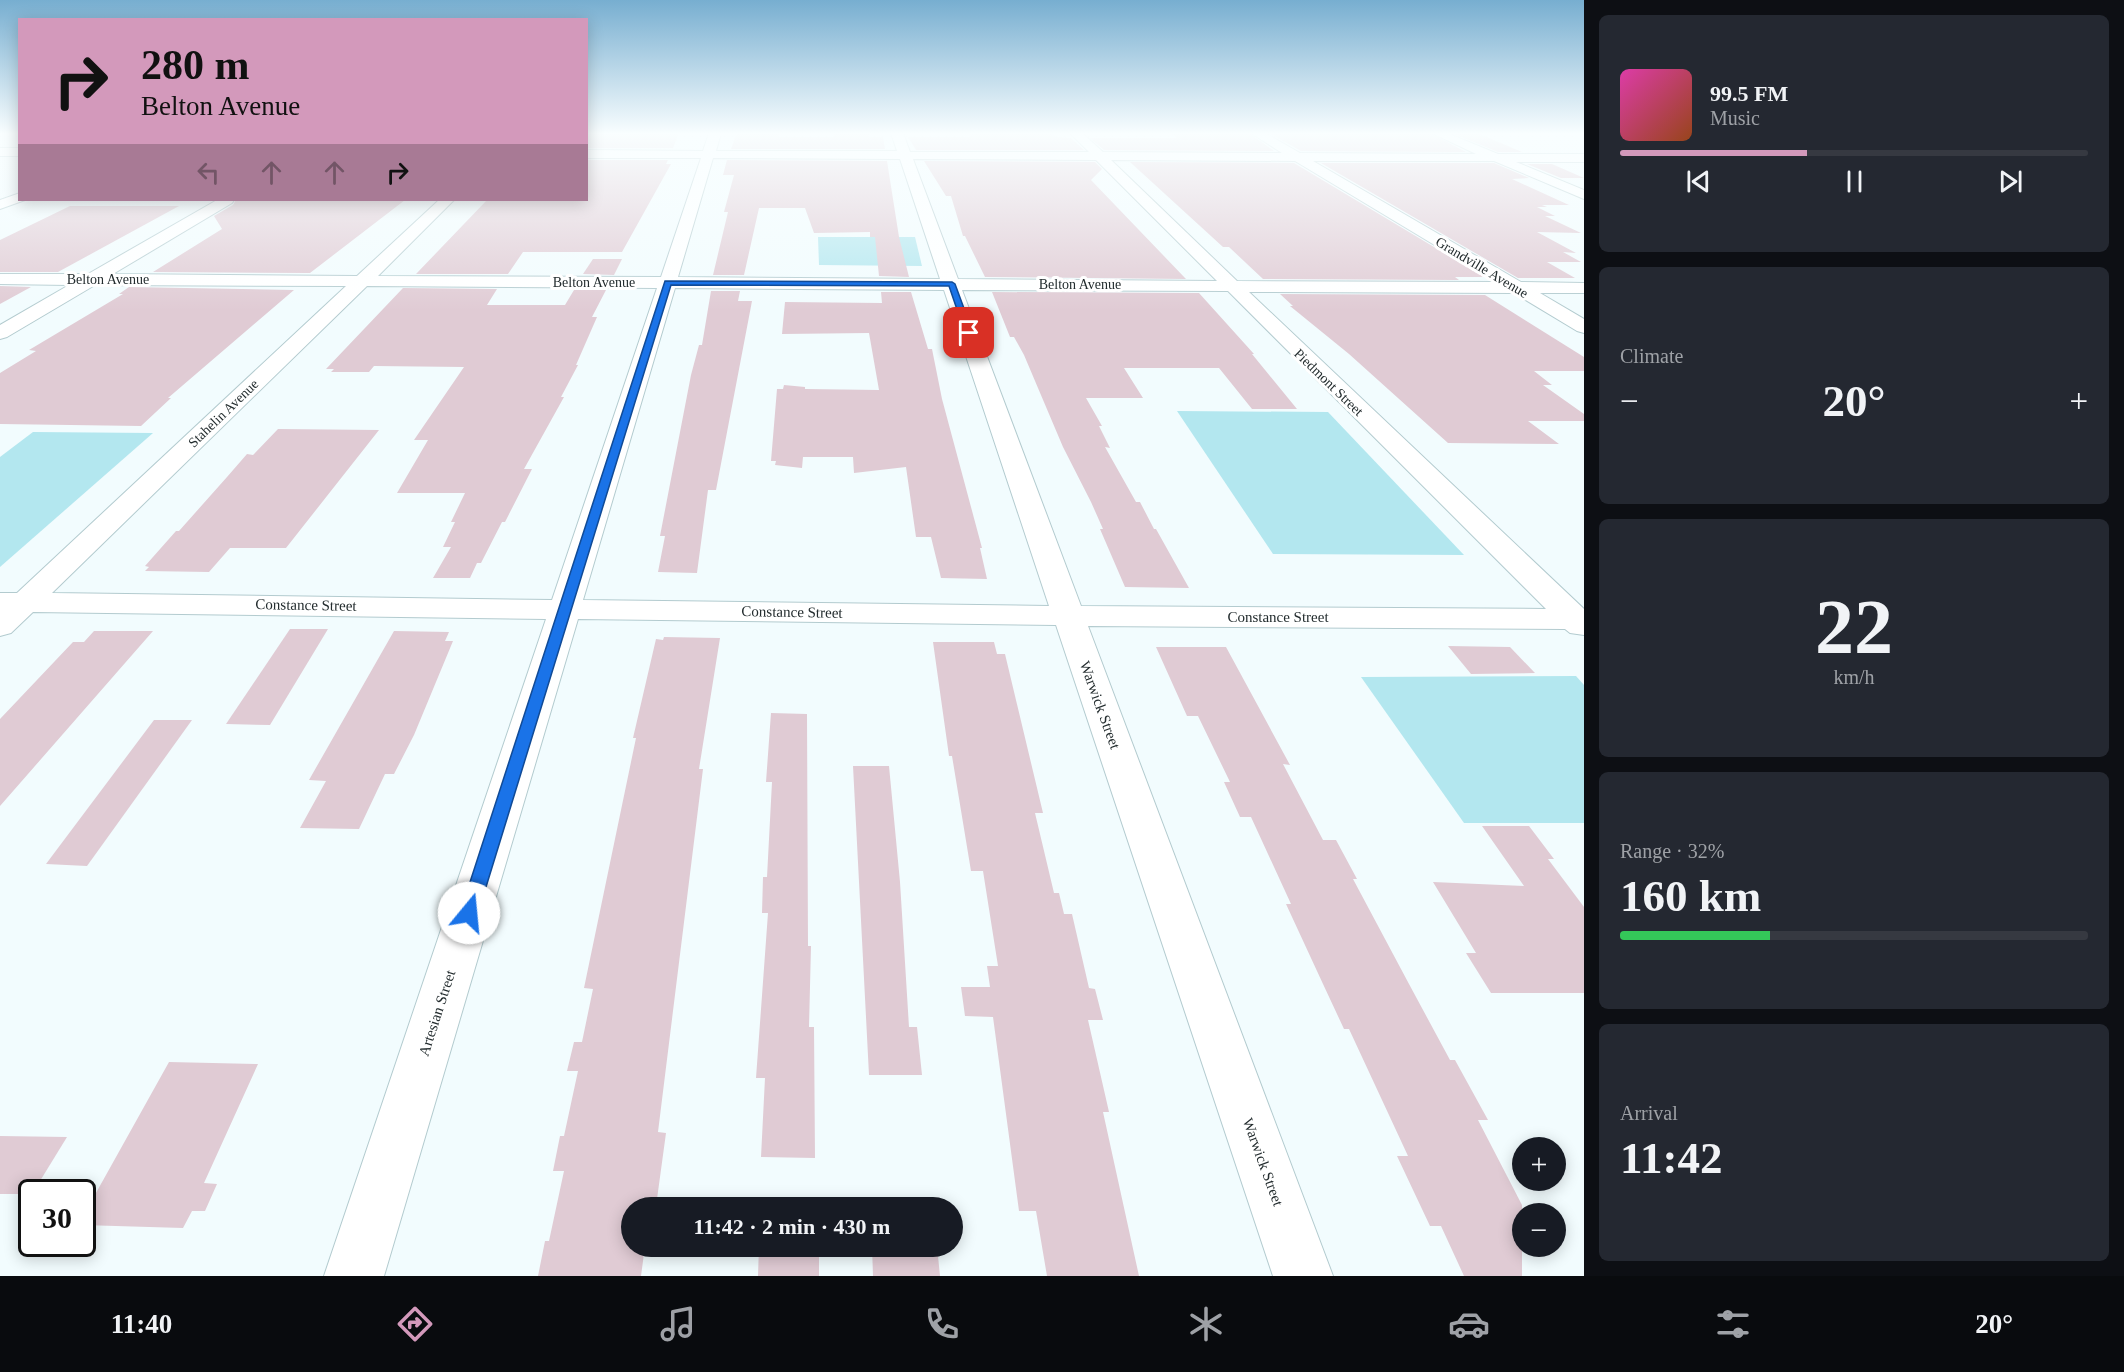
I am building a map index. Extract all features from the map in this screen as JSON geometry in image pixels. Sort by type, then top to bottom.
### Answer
[{"type":"street","name":"Artesian Street","points":[[354,1276],[696,193]]},
{"type":"street","name":"Warwick Street","points":[[919,193],[1303,1276]]},
{"type":"street","name":"Piedmont Street","points":[[1136,193],[1580,622]]},
{"type":"street","name":"Grandville Avenue","points":[[1358,193],[1584,327]]},
{"type":"street","points":[[0,205],[18,198]]},
{"type":"street","points":[[0,333],[225,201]]},
{"type":"street","name":"Stahelin Avenue","points":[[0,626],[13,602],[446,201]]},
{"type":"street","name":"Belton Avenue","points":[[0,279],[1584,288]]},
{"type":"street","name":"Constance Street","points":[[13,602],[1580,622]]},
{"type":"shaded area","points":[[818,237],[915,237],[922,266],[819,265]]},
{"type":"shaded area","points":[[1177,411],[1328,412],[1464,555],[1273,554]]},
{"type":"shaded area","points":[[33,432],[153,433],[0,567],[0,457]]},
{"type":"shaded area","points":[[1576,676],[1584,685],[1584,823],[1464,823],[1361,677]]},
{"type":"building","points":[[588,193],[655,193],[622,252],[523,252],[508,274],[416,274],[486,201],[588,201]]},
{"type":"building","points":[[729,193],[892,193],[899,237],[909,277],[879,276],[875,237],[870,237],[870,232],[814,233],[805,208],[759,208],[744,275],[713,275],[728,212],[724,212]]},
{"type":"building","points":[[944,193],[1103,193],[1186,279],[985,277],[963,236],[951,196],[946,196]]},
{"type":"building","points":[[1163,193],[1343,193],[1484,277],[1455,277],[1459,280],[1263,279],[1229,247],[1223,247]]},
{"type":"building","points":[[1372,193],[1542,193],[1569,205],[1537,207],[1555,216],[1545,216],[1581,233],[1537,232],[1576,253],[1563,252],[1581,262],[1547,262],[1575,278],[1518,278]]},
{"type":"building","points":[[235,201],[404,201],[310,273],[153,272],[222,229],[214,216],[233,205]]},
{"type":"building","points":[[70,206],[179,206],[58,272],[0,272],[0,240]]},
{"type":"building","points":[[593,259],[622,259],[614,275],[583,274]]},
{"type":"building","points":[[0,286],[31,287],[0,304]]},
{"type":"building","points":[[129,287],[294,290],[168,398],[171,398],[141,426],[0,424],[0,373],[36,351],[29,350],[123,294],[119,294]]},
{"type":"building","points":[[403,288],[497,289],[487,305],[565,305],[574,290],[606,290],[592,317],[597,317],[576,365],[578,365],[561,397],[564,397],[524,469],[532,469],[505,522],[502,522],[481,563],[477,563],[470,578],[433,578],[451,547],[443,547],[455,522],[451,522],[465,493],[397,493],[428,440],[414,440],[464,367],[374,366],[369,372],[331,372],[334,369],[326,369]]},
{"type":"building","points":[[711,291],[740,291],[738,301],[752,301],[716,490],[708,490],[697,573],[658,572],[665,536],[660,536],[691,375],[699,345],[702,345]]},
{"type":"building","points":[[881,292],[911,292],[928,349],[932,349],[942,399],[982,548],[980,548],[987,579],[941,578],[931,537],[916,537],[906,467],[854,473],[853,457],[803,457],[802,468],[775,465],[776,461],[771,461],[777,389],[783,389],[784,385],[805,387],[805,389],[879,390],[869,333],[782,334],[785,302],[882,303]]},
{"type":"building","points":[[992,292],[1199,293],[1254,354],[1252,354],[1297,409],[1252,409],[1219,368],[1124,368],[1143,398],[1086,398],[1102,426],[1099,426],[1110,448],[1105,447],[1136,502],[1140,502],[1189,588],[1125,587],[1091,502],[1063,447],[1024,355],[1014,337],[1010,337]]},
{"type":"building","points":[[1280,294],[1485,295],[1584,357],[1584,371],[1534,371],[1552,385],[1543,385],[1584,414],[1584,421],[1528,421],[1559,444],[1448,443],[1349,354],[1290,306],[1293,306]]},
{"type":"building","points":[[278,429],[379,430],[286,548],[230,548],[209,572],[145,571],[149,567],[145,566],[247,454],[253,455]]},
{"type":"building","points":[[290,629],[328,629],[270,725],[226,724]]},
{"type":"building","points":[[94,631],[153,631],[0,806],[0,719],[73,642],[84,642]]},
{"type":"building","points":[[394,631],[449,632],[445,641],[453,641],[414,735],[394,774],[385,774],[359,829],[300,828],[326,781],[309,780]]},
{"type":"building","points":[[664,637],[720,638],[699,769],[703,769],[658,1132],[666,1133],[657,1197],[621,1197],[621,1257],[644,1257],[641,1276],[538,1276],[545,1241],[549,1241],[564,1171],[553,1171],[560,1136],[564,1136],[578,1071],[567,1071],[574,1042],[582,1042],[593,989],[584,988],[636,738],[633,738],[656,639],[663,640]]},
{"type":"building","points":[[933,642],[994,642],[997,654],[1005,654],[1043,813],[1035,813],[1054,893],[1059,893],[1064,914],[1072,914],[1089,988],[1095,989],[1103,1020],[1088,1020],[1109,1112],[1103,1112],[1139,1276],[1047,1276],[1036,1211],[1019,1211],[993,1017],[965,1016],[961,987],[990,987],[987,966],[998,966],[983,871],[971,871],[952,756],[949,756]]},
{"type":"building","points":[[1448,646],[1510,647],[1535,673],[1471,674]]},
{"type":"building","points":[[1156,647],[1226,647],[1290,765],[1283,764],[1323,840],[1336,840],[1357,879],[1353,879],[1450,1060],[1455,1060],[1488,1120],[1478,1120],[1512,1186],[1512,1191],[1515,1191],[1521,1203],[1512,1203],[1512,1257],[1522,1257],[1522,1276],[1464,1276],[1441,1226],[1430,1226],[1397,1156],[1408,1156],[1349,1029],[1344,1029],[1323,984],[1286,904],[1291,904],[1251,817],[1240,817],[1224,782],[1230,782],[1198,716],[1187,716]]},
{"type":"building","points":[[771,713],[807,714],[808,946],[811,946],[809,1027],[814,1027],[815,1158],[761,1157],[765,1078],[756,1078],[768,913],[762,913],[763,877],[767,877],[772,782],[766,782]]},
{"type":"building","points":[[154,720],[192,720],[87,866],[46,864]]},
{"type":"building","points":[[853,766],[889,766],[900,882],[909,1027],[917,1027],[922,1075],[869,1075]]},
{"type":"building","points":[[1482,826],[1529,826],[1554,859],[1548,859],[1584,907],[1584,993],[1491,993],[1466,953],[1476,953],[1433,882],[1524,886]]},
{"type":"building","points":[[169,1062],[258,1064],[204,1183],[217,1184],[205,1211],[192,1211],[183,1228],[96,1225],[96,1193]]},
{"type":"building","points":[[0,1136],[67,1137],[41,1179],[18,1179],[18,1194],[0,1194]]},
{"type":"building","points":[[759,1257],[819,1257],[819,1276],[758,1276]]},
{"type":"building","points":[[872,1257],[938,1257],[940,1276],[873,1276]]},
{"type":"route","points":[[469,913],[668,282],[952,284],[969,333]]}]
